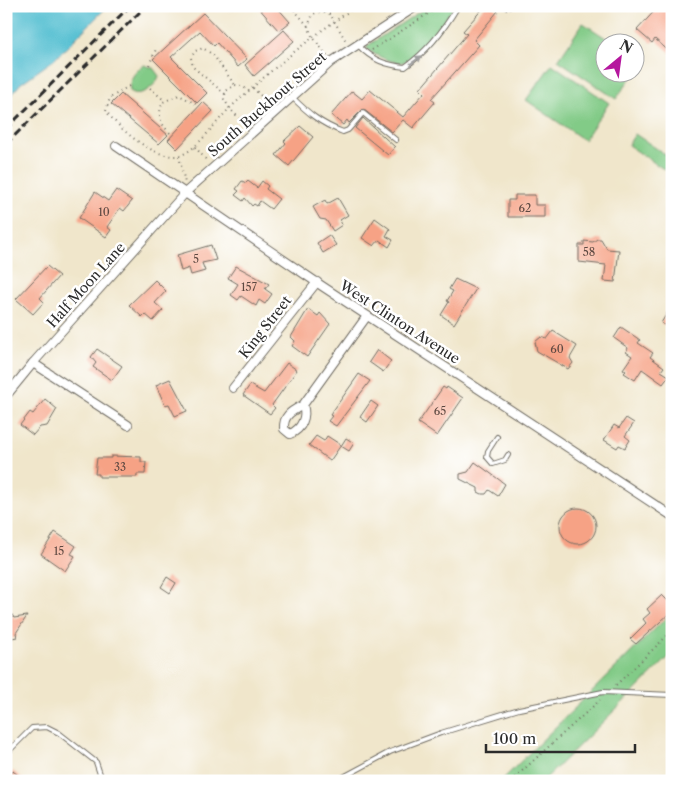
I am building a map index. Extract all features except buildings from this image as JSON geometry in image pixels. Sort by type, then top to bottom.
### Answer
[{"type":"street","name":"South Buckhout Street","points":[[186,192],[331,62],[417,6]]},
{"type":"street","name":"West Clinton Avenue","points":[[116,146],[368,316],[672,516]]},
{"type":"street","name":"Half Moon Lane","points":[[6,396],[33,363],[186,192]]},
{"type":"street","name":"King Street","points":[[233,388],[317,282]]},
{"type":"street","points":[[303,405],[368,316]]},
{"type":"street","points":[[33,363],[128,425]]},
{"type":"lane","points":[[358,46],[368,57],[388,65],[405,67],[422,56],[458,6]]},
{"type":"lane","points":[[292,97],[312,117],[336,130],[343,132],[348,130],[363,114],[396,140]]},
{"type":"lane","points":[[496,437],[488,451],[487,457],[493,464],[505,460],[508,455]]},
{"type":"lane","points":[[336,781],[390,752],[441,733],[519,709],[609,692],[672,695]]},
{"type":"lane","points":[[6,754],[32,728],[47,726],[96,762],[100,781]]},
{"type":"path","points":[[291,6],[308,26],[312,36],[331,62]]},
{"type":"path","points":[[317,6],[322,12]]},
{"type":"path","points":[[129,86],[110,98],[106,111],[118,127],[164,156],[180,156],[194,146],[230,108],[312,36],[358,6]]},
{"type":"path","points":[[365,53],[440,6]]},
{"type":"path","points":[[502,6],[508,10],[512,6]]},
{"type":"path","points":[[308,26],[314,14],[322,12],[330,14],[346,41]]},
{"type":"path","points":[[149,65],[157,47]]},
{"type":"path","points":[[249,91],[242,86],[235,85],[209,51],[203,48],[195,51],[191,58],[193,67],[225,94],[226,104],[253,132]]},
{"type":"path","points":[[225,94],[235,85]]},
{"type":"path","points":[[150,88],[165,101]]},
{"type":"path","points":[[252,88],[276,111]]},
{"type":"path","points":[[170,133],[159,117],[165,101],[179,95],[196,104]]},
{"type":"path","points":[[194,146],[208,162]]},
{"type":"path","points":[[180,156],[186,192]]},
{"type":"path","points":[[511,781],[609,692],[672,631]]},
{"type":"green space","points":[[428,6],[454,6],[425,46],[411,58],[400,63],[390,61],[379,57],[367,49],[367,46]]},
{"type":"green space","points":[[583,23],[597,32],[596,82],[628,82],[616,99],[558,60]]},
{"type":"green space","points":[[552,64],[609,103],[584,140],[526,100]]},
{"type":"green space","points":[[144,65],[153,68],[159,76],[155,84],[147,90],[134,93],[130,91],[131,79]]},
{"type":"green space","points":[[635,134],[672,159],[672,167],[668,172],[628,145]]},
{"type":"green space","points":[[672,612],[672,654],[543,781],[501,781]]},
{"type":"water","points":[[6,6],[108,6],[55,59],[20,84],[6,103]]},
{"type":"railway","points":[[6,129],[130,6]]},
{"type":"railway","points":[[6,144],[146,6]]}]
